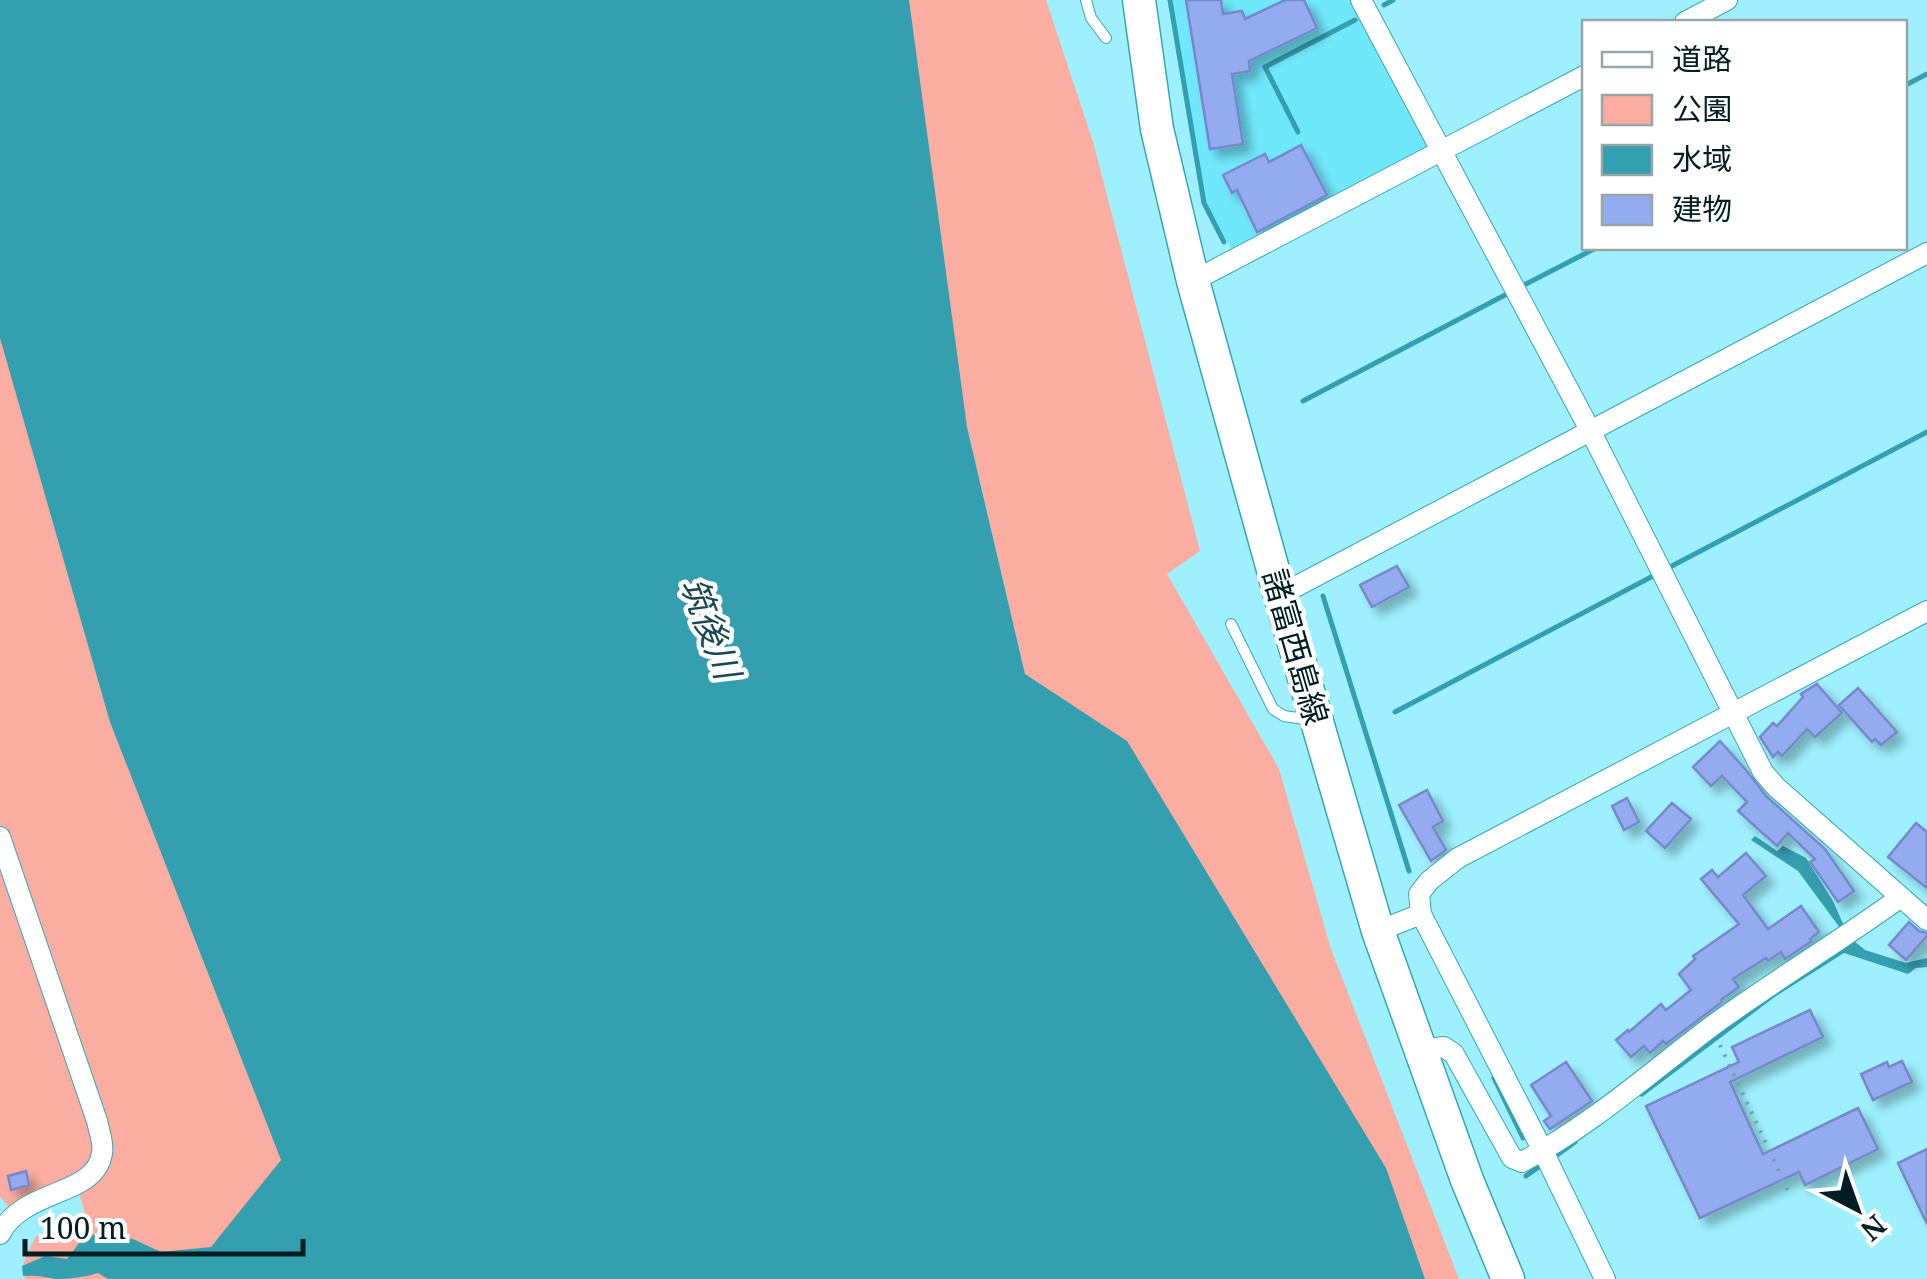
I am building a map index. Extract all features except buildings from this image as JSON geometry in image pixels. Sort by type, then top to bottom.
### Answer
[{"type":"main road","name":"諸富西島線","points":[[1140,0],[1157,129],[1192,281],[1280,595],[1378,931],[1467,1180],[1508,1279]]},
{"type":"street","points":[[1362,0],[1590,430],[1764,772],[1776,788],[1927,920]]},
{"type":"street","points":[[1689,20],[1727,0]]},
{"type":"street","points":[[1192,281],[1582,77]]},
{"type":"street","points":[[1280,595],[1927,253]]},
{"type":"street","points":[[1606,1279],[1420,914],[1419,894],[1428,881],[1458,858],[1927,611]]},
{"type":"street","points":[[0,837],[104,1149],[98,1167],[84,1182],[34,1201],[3,1220]]},
{"type":"street","points":[[1421,1050],[1444,1047],[1454,1054],[1512,1158],[1522,1162],[1626,1093],[1776,979],[1901,898]]},
{"type":"street","points":[[1378,931],[1420,914]]},
{"type":"lane","points":[[1086,0],[1091,18],[1106,38]]},
{"type":"lane","points":[[1230,624],[1273,709],[1284,716],[1317,721]]},
{"type":"path","points":[[1720,1046],[1790,1195]]},
{"type":"shaded area","points":[[1172,0],[1354,0],[1433,150],[1233,252],[1206,202]]},
{"type":"green space","points":[[845,0],[1046,0],[1093,142],[1200,551],[1167,574],[1279,769],[1331,949],[1459,1279],[1380,1279],[1025,674],[967,427]]},
{"type":"green space","points":[[0,145],[411,1279],[26,1279],[23,1268],[36,1236],[86,1218],[79,1192],[108,1147],[0,824]]},
{"type":"green space","points":[[0,851],[97,1132],[96,1162],[75,1179],[8,1206],[0,1197]]},
{"type":"water","name":"筑後川","points":[[0,0],[909,0],[967,427],[1025,674],[1127,741],[1386,1168],[1425,1279],[108,1279],[98,1273],[62,1279],[23,1276],[22,1266],[45,1256],[67,1259],[86,1234],[133,1239],[161,1252],[211,1247],[281,1160],[110,722],[0,338]]},
{"type":"water","points":[[1755,836],[1777,851],[1783,846],[1806,858],[1833,901],[1849,937],[1865,950],[1906,963],[1927,958],[1927,967],[1908,974],[1844,953],[1776,996],[1642,1097],[1638,1095],[1840,928],[1798,871],[1751,840]]},
{"type":"waterway","points":[[1170,0],[1204,203],[1224,242]]},
{"type":"waterway","points":[[1384,5],[1393,0]]},
{"type":"waterway","points":[[1298,132],[1265,67],[1355,20]]},
{"type":"waterway","points":[[1907,84],[1927,74]]},
{"type":"waterway","points":[[1524,285],[1592,250]]},
{"type":"waterway","points":[[1303,401],[1505,295]]},
{"type":"waterway","points":[[1670,567],[1927,432]]},
{"type":"waterway","points":[[1395,712],[1653,576]]},
{"type":"waterway","points":[[1323,596],[1409,871]]},
{"type":"waterway","points":[[1494,1078],[1523,1138]]},
{"type":"waterway","points":[[1557,1155],[1575,1142]]},
{"type":"waterway","points":[[1526,1176],[1540,1166]]}]
